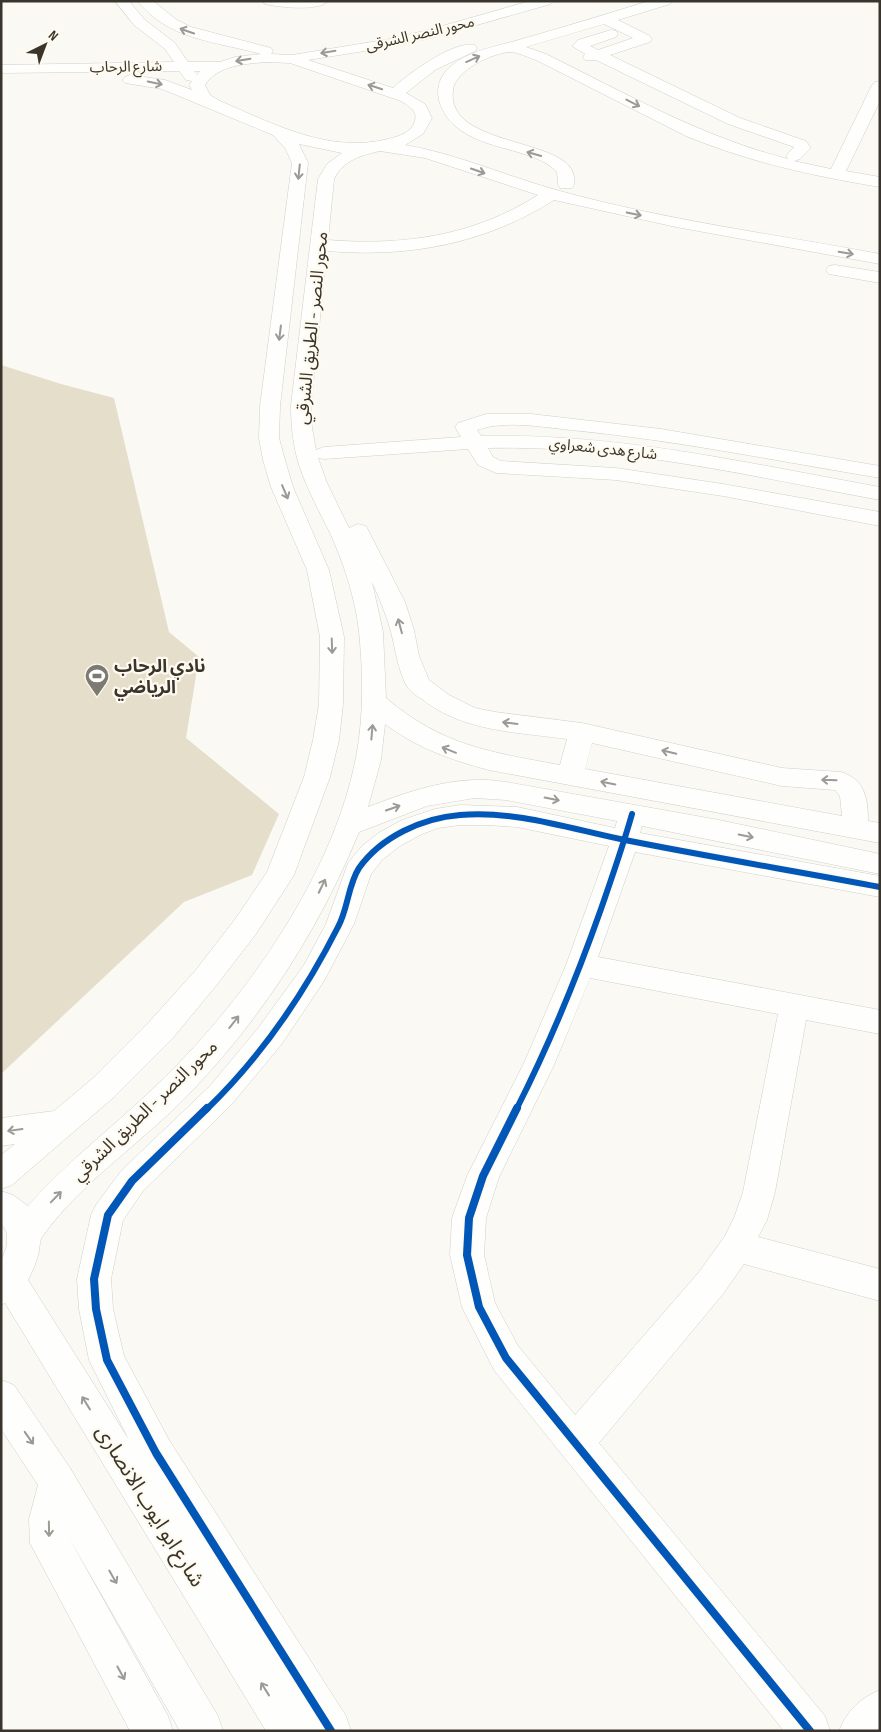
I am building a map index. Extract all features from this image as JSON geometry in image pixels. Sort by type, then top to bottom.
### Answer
[{"type":"street","points":[[122,1],[138,22],[170,46],[204,98],[215,104]]},
{"type":"street","points":[[145,1],[157,14],[178,28],[204,37],[259,48],[396,94]]},
{"type":"street","points":[[270,1],[287,4],[322,1]]},
{"type":"street","name":"محور النصر الشرقى","points":[[288,59],[431,34],[510,6],[546,1]]},
{"type":"street","name":"محور النصر الشرقى","points":[[396,94],[411,78],[425,68],[458,52],[621,1]]},
{"type":"street","points":[[566,184],[565,171],[557,163],[481,136],[458,120],[445,101],[445,88],[452,73],[471,60],[665,1]]},
{"type":"street","points":[[605,19],[627,30],[580,44],[581,48],[734,121],[800,144],[803,148],[794,156]]},
{"type":"street","points":[[541,38],[554,51],[659,103],[745,142],[880,182]]},
{"type":"street","points":[[510,48],[541,57],[718,144],[775,163],[838,171],[880,172]]},
{"type":"street","points":[[574,61],[596,55]]},
{"type":"street","points":[[197,85],[204,75],[221,66],[251,59],[288,59]]},
{"type":"street","points":[[1,60],[61,60],[80,68]]},
{"type":"street","name":"شارع الرحاب","points":[[1,79],[55,73],[80,68],[221,66]]},
{"type":"street","name":"شارع الرحاب","points":[[1,69],[147,81],[174,88],[317,145],[408,150],[552,194],[679,223],[880,258]]},
{"type":"street","points":[[838,171],[880,85]]},
{"type":"street","name":"محور النصر - الطريق الشرقي","points":[[24,1234],[73,1179],[176,1087],[219,1040],[256,994],[301,925],[319,891],[348,826],[359,796],[370,752],[374,701],[371,632],[366,604],[366,569],[350,554],[315,483],[308,463],[300,427],[301,405],[328,172],[342,158],[403,140],[419,130],[429,129],[420,107],[396,94]]},
{"type":"street","points":[[659,103],[680,96]]},
{"type":"street","name":"محور النصر - الطريق الشرقي","points":[[1,1175],[103,1088],[161,1030],[205,980],[246,926],[280,875],[317,777],[326,740],[331,704],[332,654],[327,606],[318,570],[282,487],[269,438],[270,406],[300,163],[297,151],[278,131]]},
{"type":"street","points":[[438,158],[459,147],[487,159],[566,184],[638,202],[880,246]]},
{"type":"street","points":[[292,230],[319,247],[394,247],[442,240],[476,232],[532,209],[552,194]]},
{"type":"street","points":[[532,209],[550,212]]},
{"type":"street","points":[[808,246],[808,265],[880,278]]},
{"type":"street","points":[[319,247],[328,284],[317,410],[324,453],[366,569],[393,602],[402,630],[407,656],[418,684],[440,701],[468,715],[495,721],[582,732],[765,774],[790,778],[841,781],[854,792],[868,831],[513,766],[454,752],[431,742],[396,721],[374,701]]},
{"type":"street","points":[[880,494],[838,487],[615,428],[506,420],[477,420],[467,424],[466,430],[485,461],[503,468],[616,474],[724,490],[880,520]]},
{"type":"street","points":[[324,453],[473,442]]},
{"type":"street","points":[[717,454],[880,472]]},
{"type":"street","points":[[834,511],[838,487]]},
{"type":"street","points":[[570,776],[582,732]]},
{"type":"street","points":[[506,791],[501,783],[504,774],[513,766]]},
{"type":"street","points":[[348,826],[431,795],[475,789],[506,791],[628,827],[880,887]]},
{"type":"street","points":[[718,804],[719,830]]},
{"type":"street","points":[[331,1731],[143,1462],[107,1360],[96,1309],[94,1279],[108,1215],[132,1181],[221,1095],[270,1036],[314,973],[340,924],[358,870],[372,853],[390,839],[412,828],[435,819],[460,815],[486,814],[628,827],[719,830],[880,864]]},
{"type":"street","points":[[628,827],[581,965],[539,1065],[483,1176],[469,1218],[467,1255],[479,1307],[506,1358],[810,1731]]},
{"type":"street","points":[[581,965],[880,1022]]},
{"type":"street","points":[[575,1443],[711,1283],[737,1247],[750,1220],[759,1192],[794,1006]]},
{"type":"street","points":[[1,1132],[64,1123]]},
{"type":"street","points":[[1,1205],[7,1207],[18,1219],[24,1234],[24,1250],[20,1265],[6,1285]]},
{"type":"street","points":[[737,1247],[880,1285]]},
{"type":"street","name":"شارع ابو ايوب الانصارى","points":[[6,1285],[143,1462],[290,1731]]},
{"type":"street","points":[[1,1397],[57,1481],[203,1731]]},
{"type":"street","points":[[57,1481],[48,1519],[49,1543],[153,1731]]},
{"type":"street","points":[[860,1731],[880,1710]]},
{"type":"shaded area","name":"نادي الرحاب الرياضي","points":[[1,365],[114,398],[169,632],[199,657],[186,738],[279,814],[252,875],[184,902],[1,1074]]},
{"type":"cycle path","points":[[632,814],[625,840],[581,965],[539,1065],[483,1176],[469,1218],[467,1255],[479,1307],[506,1358],[810,1731]]},
{"type":"cycle path","points":[[331,1731],[156,1453],[107,1360],[96,1309],[94,1279],[108,1215],[132,1181],[221,1095],[270,1036],[314,973],[340,924],[358,870],[372,853],[390,839],[412,827],[435,819],[460,815],[517,817],[625,840],[880,887]]},
{"type":"place","name":"نادي الرحاب الرياضي","points":[[97,697]]}]
